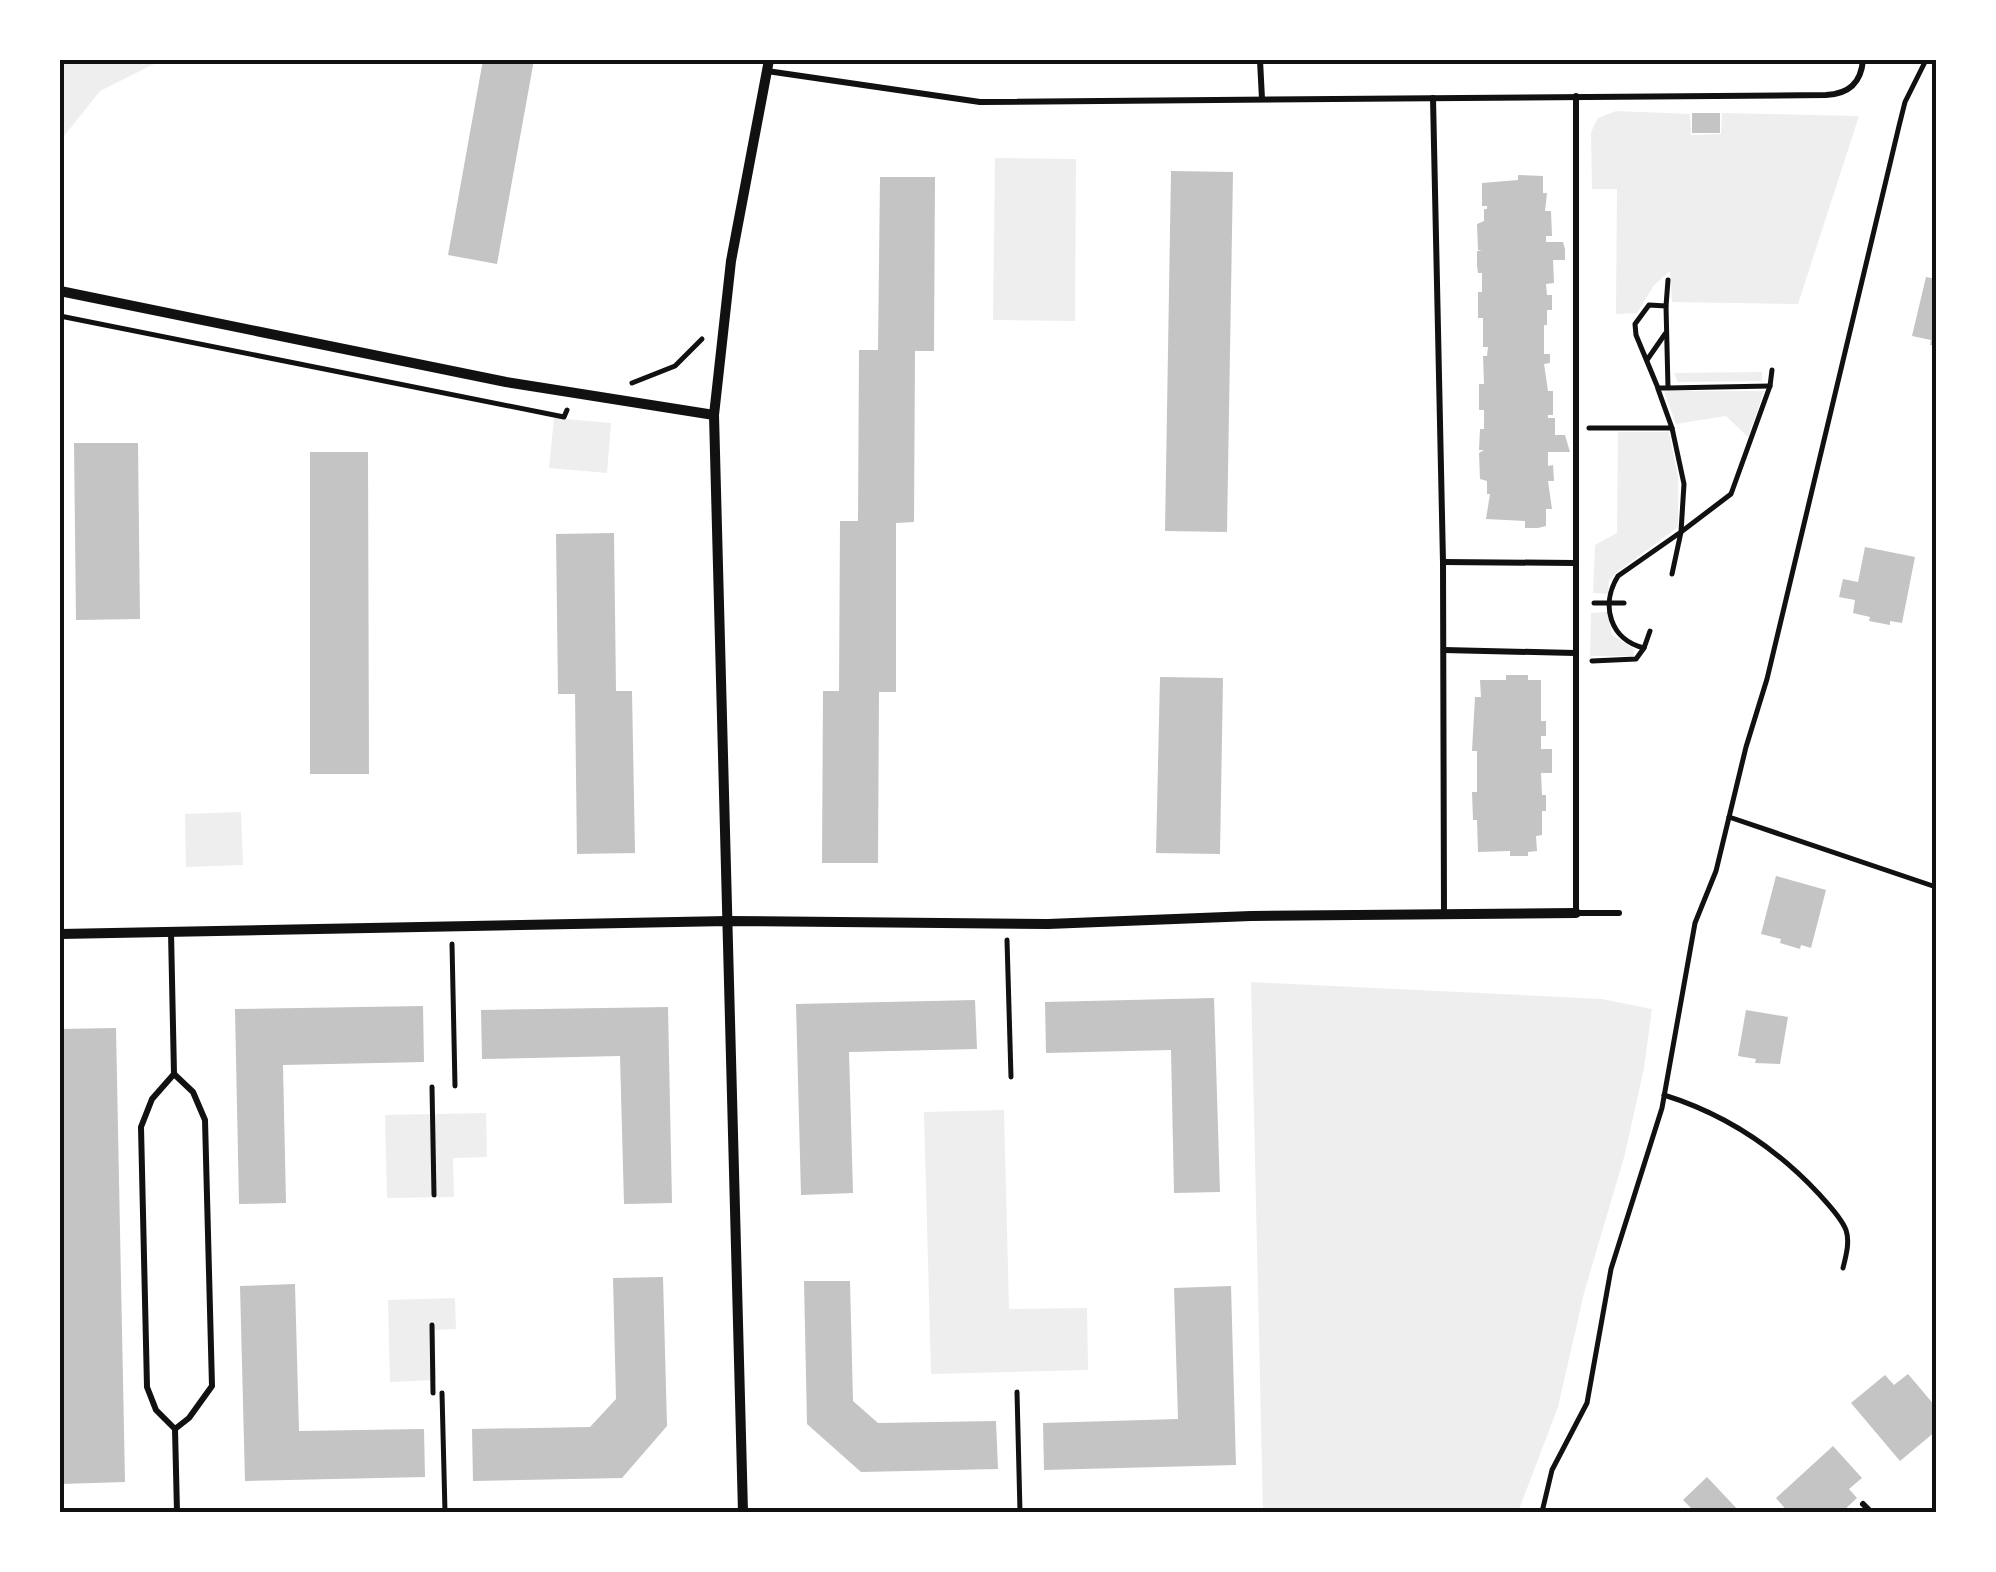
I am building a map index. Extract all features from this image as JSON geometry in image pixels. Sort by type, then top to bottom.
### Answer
[{"type":"street","points":[[742,1512],[714,415],[731,261],[768,66]]},
{"type":"street","points":[[60,291],[506,382],[714,415]]},
{"type":"street","points":[[60,934],[728,921],[1007,923],[1576,914]]},
{"type":"lane","points":[[1260,60],[1262,99]]},
{"type":"lane","points":[[768,66],[980,102],[1839,94],[1856,82],[1863,60]]},
{"type":"lane","points":[[1576,96],[1576,914],[1619,913]]},
{"type":"lane","points":[[1432,98],[1443,562],[1444,914]]},
{"type":"lane","points":[[1443,562],[1575,563]]},
{"type":"lane","points":[[1444,650],[1574,657]]},
{"type":"lane","points":[[171,932],[174,1074],[152,1099],[141,1127],[147,1388],[156,1410],[176,1429],[177,1512]]},
{"type":"lane","points":[[174,1074],[193,1092],[205,1120],[212,1386],[176,1429]]},
{"type":"lane","points":[[1863,1504],[1871,1512]]},
{"type":"path","points":[[1542,1512],[1552,1470],[1588,1403],[1611,1268],[1664,1095],[1695,923],[1716,870],[1767,679],[1899,126],[1926,60]]},
{"type":"path","points":[[1668,280],[1668,388]]},
{"type":"path","points":[[1666,306],[1648,305],[1635,324],[1672,428],[1684,484],[1681,532],[1672,574]]},
{"type":"path","points":[[60,316],[564,417],[573,392]]},
{"type":"path","points":[[627,384],[674,366],[704,337],[708,326]]},
{"type":"path","points":[[1647,360],[1667,332]]},
{"type":"path","points":[[1652,372],[1668,369]]},
{"type":"path","points":[[1644,648],[1634,646],[1610,622],[1614,584],[1621,574],[1731,494],[1770,386],[1772,370]]},
{"type":"path","points":[[1658,388],[1770,386]]},
{"type":"path","points":[[1576,428],[1672,428]]},
{"type":"path","points":[[1576,603],[1624,604]]},
{"type":"path","points":[[1574,657],[1632,660],[1644,648],[1650,632]]},
{"type":"path","points":[[1729,817],[1936,887]]},
{"type":"path","points":[[1007,923],[1011,1077]]},
{"type":"path","points":[[452,926],[456,1086]]},
{"type":"path","points":[[432,1087],[434,1194]]},
{"type":"path","points":[[1664,1095],[1734,1122],[1806,1180],[1846,1229],[1844,1268]]},
{"type":"path","points":[[432,1325],[434,1393]]},
{"type":"path","points":[[1018,1392],[1020,1512]]},
{"type":"path","points":[[442,1393],[444,1512]]},
{"type":"shaded area","points":[[60,60],[162,60],[100,91],[60,141]]},
{"type":"shaded area","points":[[1616,111],[1690,114],[1691,135],[1721,134],[1722,113],[1859,116],[1798,304],[1672,302],[1670,271],[1654,285],[1637,313],[1616,314],[1617,189],[1592,189],[1591,132],[1598,118]]},
{"type":"shaded area","points":[[995,158],[1076,159],[1075,321],[993,320]]},
{"type":"shaded area","points":[[1762,372],[1762,381],[1678,382],[1674,373]]},
{"type":"shaded area","points":[[1664,391],[1764,391],[1748,437],[1726,416],[1676,424]]},
{"type":"shaded area","points":[[554,418],[611,423],[607,473],[549,468]]},
{"type":"shaded area","points":[[1618,432],[1669,432],[1678,477],[1678,527],[1617,572],[1609,581],[1608,594],[1593,593],[1595,545],[1617,533]]},
{"type":"shaded area","points":[[1607,612],[1612,635],[1634,649],[1634,656],[1590,656],[1591,613]]},
{"type":"shaded area","points":[[241,812],[243,865],[186,867],[185,814]]},
{"type":"shaded area","points":[[1251,982],[1602,999],[1652,1009],[1625,1154],[1584,1293],[1558,1407],[1518,1512],[1263,1512]]},
{"type":"shaded area","points":[[1004,1110],[1009,1309],[1087,1308],[1088,1370],[931,1374],[924,1112]]},
{"type":"shaded area","points":[[486,1113],[487,1157],[453,1158],[454,1197],[387,1198],[385,1115]]},
{"type":"shaded area","points":[[455,1298],[456,1329],[435,1330],[436,1380],[390,1382],[388,1300]]},
{"type":"building","points":[[483,60],[534,60],[497,264],[448,255]]},
{"type":"building","points":[[1692,113],[1720,113],[1720,133],[1692,133]]},
{"type":"building","points":[[1171,171],[1233,172],[1227,532],[1165,531]]},
{"type":"building","points":[[1518,175],[1543,176],[1543,193],[1547,193],[1545,211],[1551,211],[1552,236],[1546,236],[1546,242],[1563,242],[1565,249],[1565,260],[1553,260],[1554,283],[1546,284],[1547,295],[1552,295],[1552,310],[1547,310],[1544,325],[1544,354],[1550,354],[1550,363],[1544,364],[1548,391],[1553,391],[1553,415],[1548,418],[1555,418],[1555,435],[1565,435],[1570,452],[1548,452],[1548,466],[1553,465],[1554,481],[1548,481],[1552,509],[1546,509],[1546,526],[1538,528],[1525,528],[1525,521],[1486,519],[1490,494],[1487,481],[1480,479],[1484,410],[1479,410],[1479,384],[1484,384],[1483,356],[1487,356],[1488,347],[1483,347],[1483,318],[1478,318],[1482,273],[1478,273],[1477,251],[1482,251],[1478,250],[1477,224],[1484,221],[1487,209],[1482,206],[1482,183],[1518,180]]},
{"type":"building","points":[[880,177],[935,177],[934,351],[915,351],[914,522],[896,523],[896,692],[879,692],[878,863],[822,863],[823,691],[839,691],[840,521],[858,521],[859,350],[878,350]]},
{"type":"building","points":[[1926,277],[1936,279],[1936,346],[1930,345],[1931,340],[1912,336]]},
{"type":"building","points":[[74,443],[138,443],[140,619],[76,620]]},
{"type":"building","points":[[310,452],[368,452],[369,774],[310,774]]},
{"type":"building","points":[[614,533],[616,691],[632,691],[635,853],[577,854],[575,694],[558,694],[556,534]]},
{"type":"building","points":[[1865,547],[1915,557],[1902,623],[1869,621],[1870,617],[1853,613],[1855,600],[1839,597],[1843,579],[1858,582]]},
{"type":"building","points":[[1506,675],[1528,675],[1528,680],[1541,680],[1541,721],[1546,721],[1546,736],[1541,736],[1541,749],[1552,749],[1552,773],[1541,773],[1542,795],[1546,795],[1542,835],[1536,836],[1537,851],[1528,852],[1528,856],[1510,856],[1510,851],[1478,852],[1477,820],[1473,820],[1472,792],[1477,792],[1477,751],[1472,751],[1475,697],[1481,697],[1480,680],[1506,680]]},
{"type":"building","points":[[1160,677],[1223,678],[1220,854],[1156,853]]},
{"type":"building","points":[[1776,876],[1826,890],[1811,948],[1801,945],[1800,949],[1761,934]]},
{"type":"building","points":[[1214,998],[1220,1192],[1174,1193],[1171,1050],[1046,1053],[1045,1002]]},
{"type":"building","points":[[975,1000],[977,1049],[849,1052],[853,1193],[801,1195],[796,1004]]},
{"type":"building","points":[[423,1006],[424,1062],[283,1065],[286,1203],[239,1204],[235,1009]]},
{"type":"building","points":[[668,1007],[672,1203],[624,1204],[620,1056],[482,1059],[481,1010]]},
{"type":"building","points":[[1746,1010],[1788,1017],[1780,1064],[1755,1063],[1756,1059],[1738,1056]]},
{"type":"building","points":[[116,1028],[125,1482],[60,1484],[60,1029]]},
{"type":"building","points":[[663,1277],[667,1426],[622,1478],[473,1481],[472,1429],[590,1427],[616,1399],[613,1278]]},
{"type":"building","points":[[804,1281],[850,1281],[853,1401],[878,1423],[996,1421],[998,1469],[861,1472],[807,1424]]},
{"type":"building","points":[[295,1284],[299,1431],[424,1429],[425,1477],[245,1481],[240,1286]]},
{"type":"building","points":[[1231,1286],[1236,1465],[1044,1470],[1043,1423],[1178,1419],[1174,1288]]},
{"type":"building","points":[[1908,1374],[1936,1407],[1936,1431],[1900,1461],[1851,1403],[1885,1375],[1894,1385]]},
{"type":"building","points":[[1833,1446],[1862,1478],[1849,1489],[1857,1498],[1842,1512],[1788,1512],[1776,1498]]},
{"type":"building","points":[[1707,1477],[1740,1512],[1695,1512],[1683,1500]]}]
